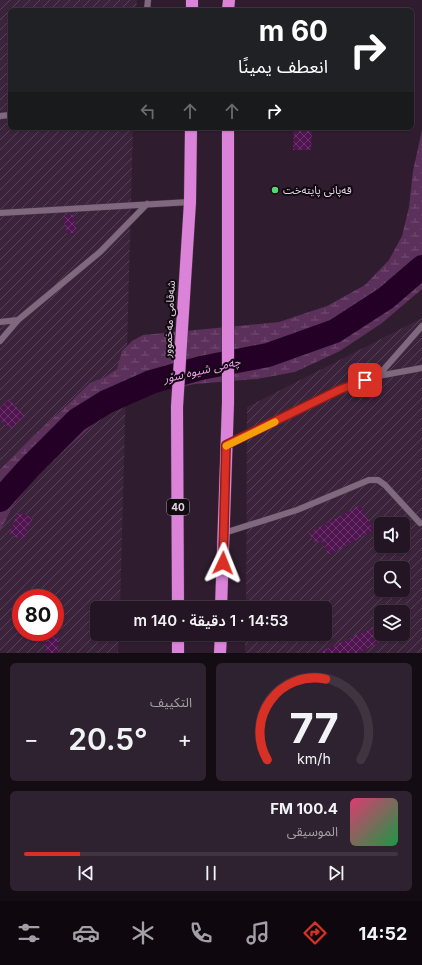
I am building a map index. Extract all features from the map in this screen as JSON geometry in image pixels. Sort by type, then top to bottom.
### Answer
[{"type":"highway","name":"شەقامی مەخموور","points":[[178,601],[178,407],[190,202],[189,130]]},
{"type":"highway","points":[[221,601],[228,403],[228,130]]},
{"type":"highway","points":[[178,641],[178,653]]},
{"type":"highway","points":[[220,641],[220,653]]},
{"type":"lane","points":[[0,213],[190,202]]},
{"type":"lane","points":[[0,341],[18,320],[100,252],[147,204]]},
{"type":"lane","points":[[0,322],[18,320]]},
{"type":"lane","points":[[378,376],[422,326]]},
{"type":"lane","points":[[226,445],[339,390],[378,376],[422,368]]},
{"type":"lane","points":[[224,533],[297,510],[369,480],[378,480],[385,485],[420,523]]},
{"type":"shaded area","points":[[0,0],[137,0],[136,8],[8,8],[8,130],[133,130],[120,601],[90,601],[90,641],[119,641],[118,653],[0,653]]},
{"type":"shaded area","points":[[422,318],[422,653],[245,653],[245,641],[332,641],[332,601],[246,601],[247,407]]},
{"type":"green space","points":[[422,130],[422,289],[382,323],[340,351],[295,372],[257,379],[195,384],[146,394],[123,404],[96,422],[31,483],[14,504],[0,531],[0,470],[34,435],[90,383],[105,377],[117,369],[122,351],[132,341],[143,335],[279,322],[327,306],[365,285],[389,260],[402,236],[409,207],[413,171]]},
{"type":"building","points":[[294,130],[312,130],[311,150],[293,150]]},
{"type":"building","points":[[73,214],[77,232],[67,234],[63,217]]},
{"type":"building","points":[[9,399],[25,416],[10,429],[0,420],[0,408]]},
{"type":"building","points":[[360,505],[374,530],[329,555],[321,540],[315,543],[309,533]]},
{"type":"building","points":[[18,512],[33,518],[23,540],[9,534]]},
{"type":"building","points":[[374,627],[374,641],[381,641],[358,653],[318,653]]},
{"type":"building","points":[[46,641],[58,641],[58,653],[46,653]]},
{"type":"waterway","name":"چەمی شیوە سۆر","points":[[0,500],[29,468],[77,420],[106,402],[151,382],[201,368],[268,355],[335,331],[386,298],[422,267]]},
{"type":"slow traffic","points":[[226,446],[275,422]]},
{"type":"place","name":"قەپانی پایتەخت","points":[[275,190]]},
{"type":"route","points":[[223,563],[226,445],[339,390],[365,380]]}]
